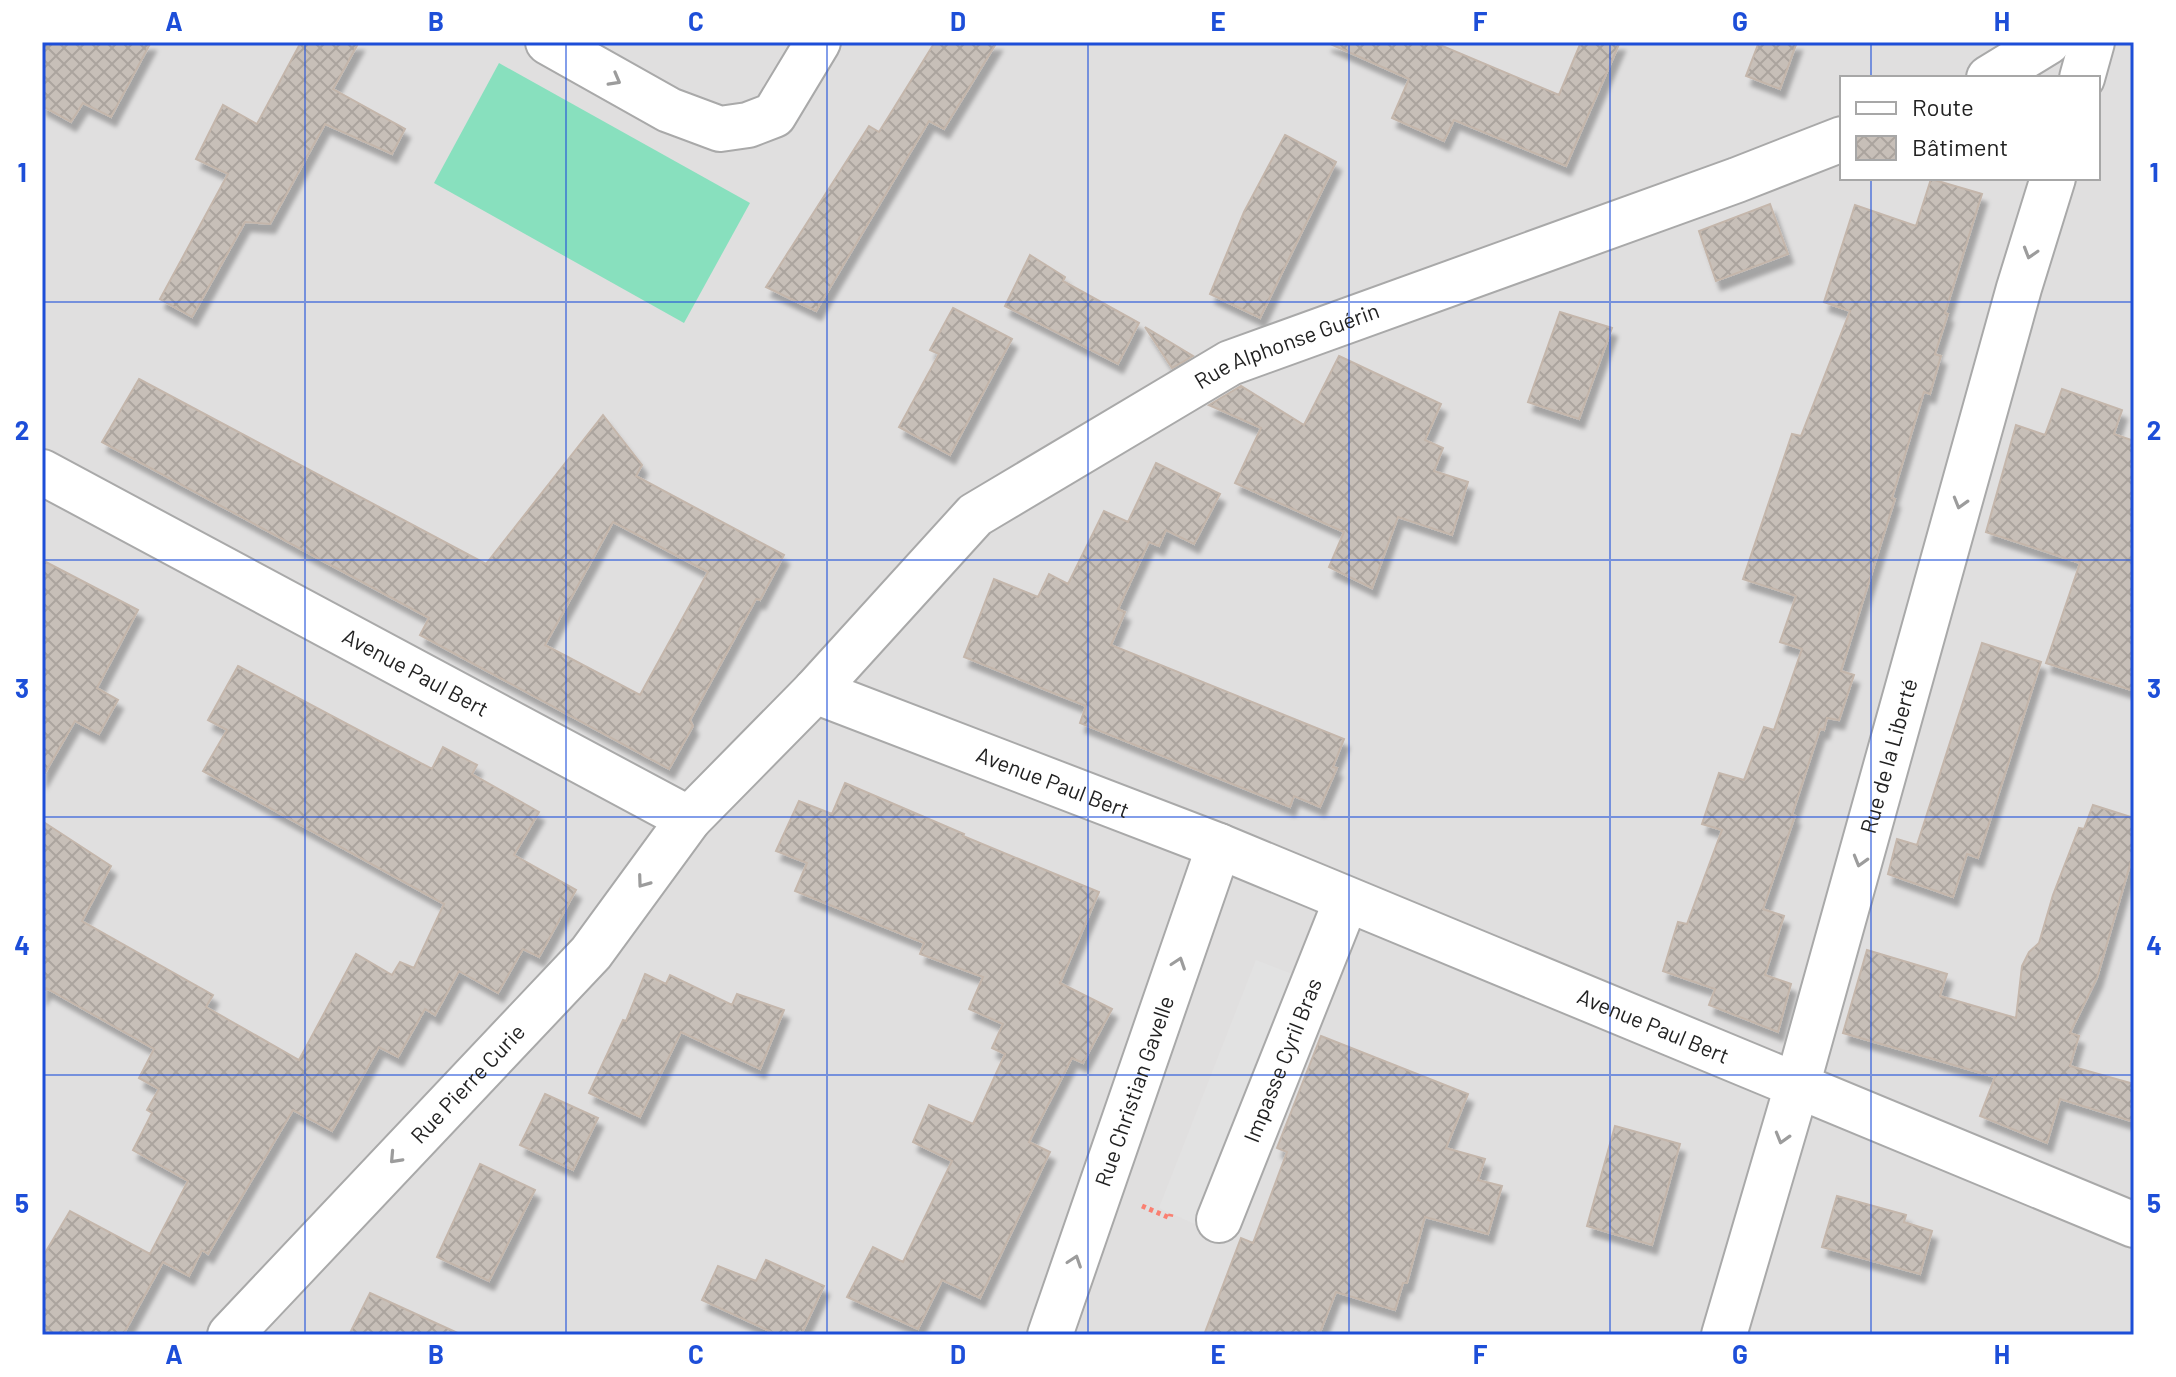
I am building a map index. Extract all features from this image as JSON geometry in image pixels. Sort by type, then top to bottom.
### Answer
[{"type":"street","points":[[548,42],[669,110],[720,129],[748,125],[774,115],[818,42]]},
{"type":"street","points":[[1994,76],[2048,42]]},
{"type":"street","points":[[2083,76],[2092,42]]},
{"type":"street","name":"Rue Alphonse Guérin","points":[[815,691],[975,515],[1230,363],[1840,140]]},
{"type":"street","name":"Rue de la Liberté","points":[[1724,1335],[1797,1086],[2019,288],[2052,180]]},
{"type":"street","name":"Avenue Paul Bert","points":[[42,472],[689,819]]},
{"type":"street","points":[[689,819],[815,691]]},
{"type":"street","name":"Avenue Paul Bert","points":[[815,691],[1219,846],[2134,1225]]},
{"type":"street","name":"Rue Pierre Curie","points":[[230,1335],[591,953],[689,819]]},
{"type":"street","name":"Rue Christian Gavelle","points":[[1050,1335],[1219,846]]},
{"type":"street","name":"Impasse Cyril Bras","points":[[1219,1220],[1346,901]]},
{"type":"shaded area","points":[[42,42],[2134,42],[2134,1335],[42,1335]]},
{"type":"shaded area","points":[[1256,960],[1295,975],[1197,1225],[1159,1208]]},
{"type":"green space","points":[[499,63],[750,203],[684,323],[434,183]]},
{"type":"building","points":[[42,42],[151,42],[111,117],[83,103],[71,122],[42,106]]},
{"type":"building","points":[[301,42],[359,42],[333,89],[405,129],[392,154],[325,124],[270,224],[245,222],[192,317],[160,299],[228,174],[196,159],[223,105],[257,124]]},
{"type":"building","points":[[935,42],[997,42],[944,129],[929,121],[816,311],[766,287],[869,126],[879,132]]},
{"type":"building","points":[[1326,42],[1433,42],[1559,95],[1581,42],[1620,42],[1566,166],[1454,120],[1444,141],[1392,118],[1409,79]]},
{"type":"building","points":[[1759,42],[1797,42],[1780,89],[1746,76]]},
{"type":"building","points":[[1285,135],[1336,162],[1260,318],[1210,294],[1244,212]]},
{"type":"building","points":[[1931,180],[1982,194],[1945,313],[1948,314],[1935,354],[1941,356],[1930,394],[1924,392],[1892,498],[1895,499],[1841,671],[1854,675],[1839,720],[1827,718],[1824,730],[1820,729],[1792,815],[1795,816],[1763,909],[1784,916],[1765,975],[1791,984],[1778,1032],[1709,1005],[1715,989],[1663,971],[1678,922],[1687,924],[1722,830],[1702,824],[1719,773],[1744,780],[1764,727],[1774,730],[1802,649],[1780,642],[1796,596],[1743,579],[1792,434],[1801,436],[1850,311],[1824,302],[1855,205],[1916,226]]},
{"type":"building","points":[[1770,204],[1788,254],[1716,281],[1699,231]]},
{"type":"building","points":[[1030,255],[1065,277],[1063,281],[1139,323],[1118,364],[1005,306]]},
{"type":"building","points":[[953,308],[1012,339],[950,455],[899,427],[939,354],[930,350]]},
{"type":"building","points":[[1560,312],[1612,328],[1579,419],[1528,402]]},
{"type":"building","points":[[1145,327],[1193,356],[1172,368]]},
{"type":"building","points":[[1339,356],[1441,404],[1425,440],[1443,448],[1434,471],[1468,482],[1452,535],[1398,517],[1372,588],[1329,567],[1344,532],[1235,483],[1261,428],[1209,405],[1241,386],[1304,425]]},
{"type":"building","points":[[139,379],[486,564],[603,415],[642,465],[636,476],[784,555],[760,600],[756,599],[690,720],[693,726],[669,769],[420,635],[429,618],[102,442]],"holes":[[[613,522],[708,572],[640,695],[545,645]]]},
{"type":"building","points":[[2062,389],[2122,410],[2114,434],[2134,441],[2134,691],[2046,663],[2080,563],[1986,532],[2016,425],[2045,435]]},
{"type":"building","points":[[1156,463],[1220,494],[1194,544],[1166,530],[1159,546],[1149,542],[1118,609],[1125,612],[1111,645],[1344,739],[1333,767],[1337,768],[1320,807],[1294,796],[1290,807],[1080,723],[1086,706],[964,657],[994,579],[1038,597],[1049,574],[1068,584],[1104,511],[1128,522]]},
{"type":"building","points":[[42,560],[138,610],[97,688],[118,700],[99,734],[75,721],[42,778]]},
{"type":"building","points":[[1982,643],[2041,662],[1978,858],[1967,854],[1953,897],[1888,874],[1897,839],[1917,845]]},
{"type":"building","points":[[238,666],[432,769],[443,747],[477,765],[472,774],[539,812],[514,855],[576,890],[539,957],[523,949],[498,993],[459,971],[435,1015],[425,1009],[398,1057],[379,1047],[332,1131],[293,1110],[208,1254],[202,1250],[189,1276],[163,1262],[123,1335],[42,1335],[42,1258],[70,1211],[150,1254],[188,1181],[133,1150],[152,1113],[147,1110],[159,1089],[139,1078],[154,1049],[46,988],[42,995],[42,821],[111,866],[82,921],[213,995],[206,1007],[299,1060],[356,954],[392,975],[400,962],[414,968],[444,904],[203,771],[227,730],[208,720]]},
{"type":"building","points":[[845,783],[1099,892],[1060,983],[1112,1009],[1083,1063],[1072,1058],[1029,1142],[1050,1152],[980,1298],[942,1280],[918,1329],[847,1297],[873,1247],[903,1262],[952,1161],[913,1142],[929,1105],[973,1124],[1005,1054],[992,1048],[1003,1024],[969,1009],[983,977],[920,954],[924,943],[795,891],[807,863],[776,851],[799,801],[832,814]]},
{"type":"building","points":[[2093,805],[2134,818],[2134,851],[2097,978],[2070,1033],[2079,1036],[2070,1066],[2134,1084],[2134,1122],[2060,1099],[2047,1143],[1980,1116],[1995,1077],[1843,1033],[1867,950],[1947,974],[1940,996],[2016,1018],[2022,966],[2029,952],[2039,943],[2053,895],[2079,828],[2084,829]]},
{"type":"building","points":[[645,974],[666,984],[670,975],[732,1005],[737,994],[784,1010],[760,1069],[681,1032],[640,1117],[589,1093],[623,1020],[626,1021]]},
{"type":"building","points":[[1321,1036],[1468,1094],[1446,1148],[1485,1159],[1478,1180],[1502,1186],[1488,1234],[1425,1217],[1407,1283],[1403,1283],[1395,1310],[1336,1292],[1319,1335],[1204,1335],[1241,1238],[1253,1243],[1287,1152],[1277,1148]]},
{"type":"building","points":[[545,1094],[598,1118],[573,1170],[520,1145]]},
{"type":"building","points":[[1615,1126],[1680,1144],[1652,1245],[1587,1226]]},
{"type":"building","points":[[480,1164],[535,1190],[489,1281],[437,1257]]},
{"type":"building","points":[[1837,1196],[1906,1215],[1904,1222],[1932,1231],[1920,1274],[1822,1247]]},
{"type":"building","points":[[766,1260],[824,1286],[801,1335],[778,1335],[702,1300],[718,1266],[756,1281]]},
{"type":"building","points":[[370,1293],[462,1335],[349,1335]]}]
